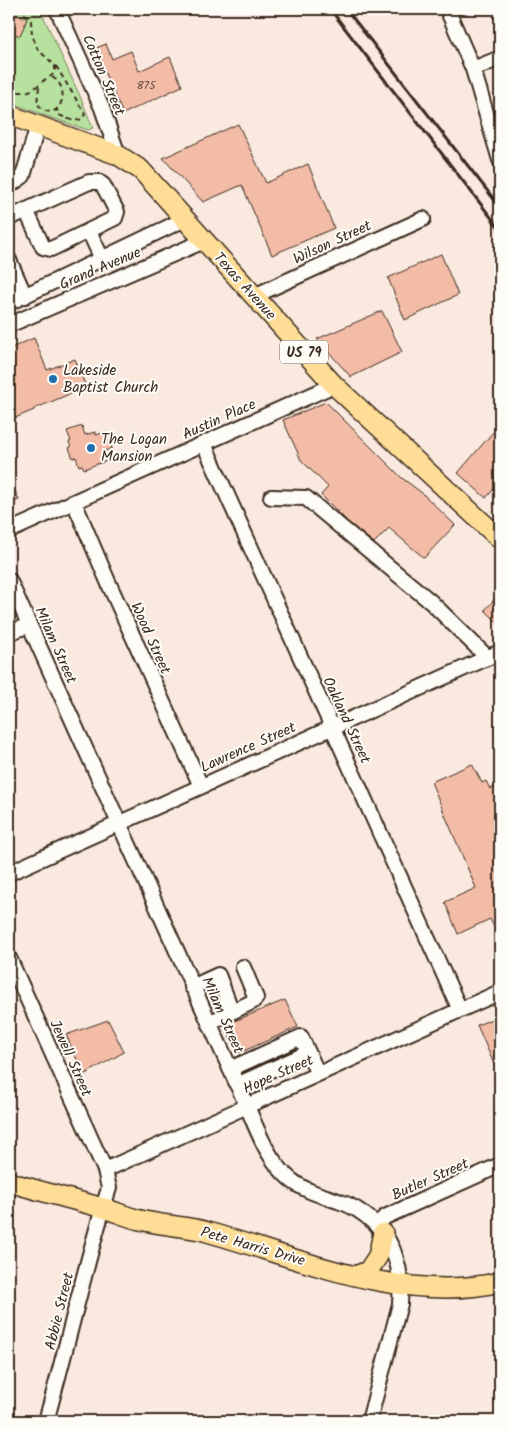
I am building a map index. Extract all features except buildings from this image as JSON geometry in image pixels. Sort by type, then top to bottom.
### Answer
[{"type":"main road","name":"Texas Avenue","points":[[9,115],[118,155],[141,170],[334,385],[500,539]]},
{"type":"main road","name":"Pete Harris Drive","points":[[9,1182],[139,1220],[202,1231],[376,1281],[401,1285],[460,1288],[500,1282]]},
{"type":"main road","points":[[355,1276],[368,1271],[378,1256],[379,1229]]},
{"type":"street","name":"Cotton Street","points":[[57,9],[102,108],[118,155]]},
{"type":"street","points":[[447,9],[472,69],[498,141],[500,160]]},
{"type":"street","points":[[472,69],[500,58]]},
{"type":"street","points":[[9,186],[23,176],[38,125]]},
{"type":"street","points":[[9,218],[26,210],[89,182],[99,182],[103,185],[117,212],[115,218],[51,248],[43,247],[26,210]]},
{"type":"street","name":"Grand Avenue","points":[[9,303],[185,219]]},
{"type":"street","name":"Wilson Street","points":[[254,296],[423,219]]},
{"type":"street","points":[[89,230],[102,259]]},
{"type":"street","name":"Grand Avenue","points":[[9,324],[204,241]]},
{"type":"street","points":[[9,260],[24,296]]},
{"type":"street","name":"Austin Place","points":[[9,531],[334,385]]},
{"type":"street","name":"Oakland Street","points":[[204,444],[460,1010]]},
{"type":"street","points":[[271,496],[306,498],[494,655]]},
{"type":"street","name":"Wood Street","points":[[74,502],[109,584],[201,786]]},
{"type":"street","name":"Milam Street","points":[[9,580],[192,987],[272,1159],[290,1179],[308,1191],[349,1205],[363,1214],[379,1229],[396,1257],[401,1285],[398,1316],[369,1421]]},
{"type":"street","points":[[9,633],[29,625]]},
{"type":"street","name":"Lawrence Street","points":[[9,873],[494,655]]},
{"type":"street","name":"Jewell Street","points":[[9,958],[105,1170]]},
{"type":"street","points":[[209,1023],[252,1002],[256,998],[243,967]]},
{"type":"street","points":[[192,987],[218,975],[232,1012]]},
{"type":"street","name":"Hope Street","points":[[105,1170],[500,992]]},
{"type":"street","points":[[230,1068],[301,1037],[318,1074]]},
{"type":"street","points":[[237,1085],[308,1053]]},
{"type":"street","name":"Butler Street","points":[[379,1229],[385,1218],[396,1212],[500,1165]]},
{"type":"street","points":[[102,1208],[108,1188],[105,1170]]},
{"type":"street","name":"Abbie Street","points":[[46,1421],[102,1208]]},
{"type":"path","points":[[20,9],[31,21],[32,35],[38,50],[55,65],[85,114],[82,119],[74,122],[59,115],[57,110]]},
{"type":"path","points":[[52,77],[58,80],[63,91],[61,105],[57,110],[46,112],[37,103],[39,87],[41,83],[55,74],[55,65]]},
{"type":"path","points":[[9,92],[27,92],[39,87]]},
{"type":"green space","points":[[9,9],[40,9],[93,128],[88,130],[9,102]]},
{"type":"railway","points":[[330,9],[500,229]]},
{"type":"railway","points":[[346,9],[500,207]]},
{"type":"place","name":"Lakeside Baptist Church","points":[[53,379]]},
{"type":"place","name":"The Logan Mansion","points":[[91,448]]}]
